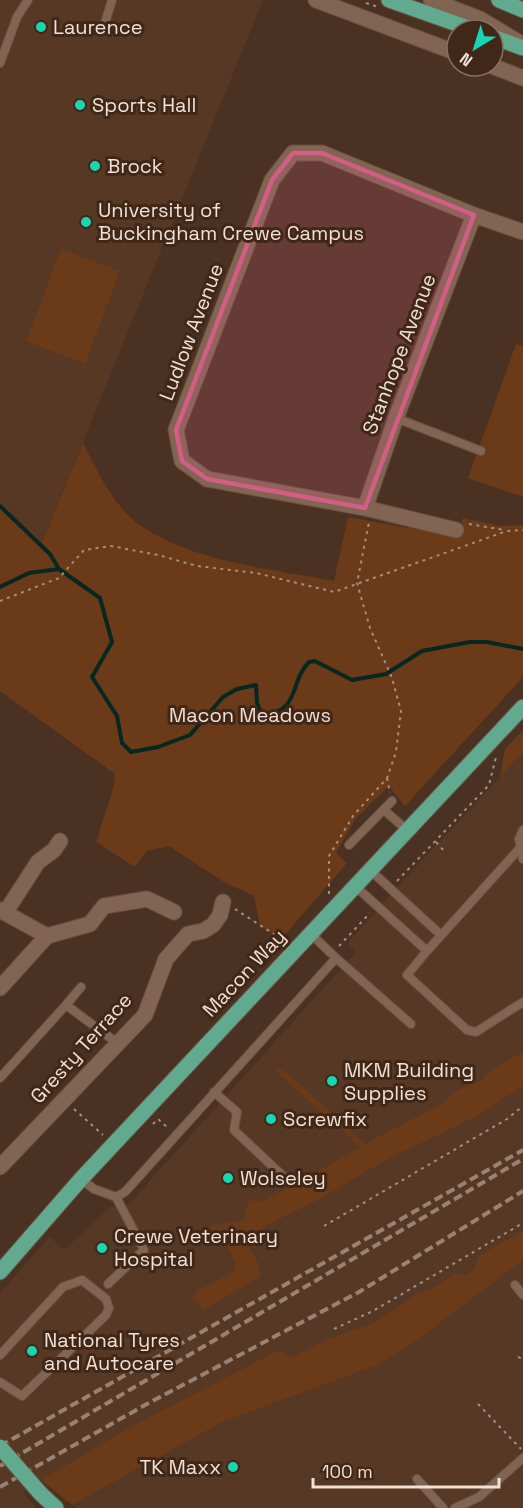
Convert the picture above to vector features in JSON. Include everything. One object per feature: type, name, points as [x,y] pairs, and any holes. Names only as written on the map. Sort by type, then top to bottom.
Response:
[{"type":"main road","points":[[388,0],[445,20]]},
{"type":"main road","points":[[499,0],[523,10]]},
{"type":"main road","points":[[505,41],[523,46]]},
{"type":"main road","name":"Macon Way","points":[[0,1272],[81,1179],[523,707]]},
{"type":"main road","points":[[0,1448],[56,1508]]},
{"type":"street","points":[[316,0],[445,48]]},
{"type":"street","points":[[431,0],[480,19],[523,46]]},
{"type":"street","points":[[505,71],[523,78]]},
{"type":"street","name":"Ludlow Avenue","points":[[456,530],[365,508],[207,480],[182,461],[176,430],[272,180],[293,153],[322,153],[474,215],[523,232]]},
{"type":"street","name":"Stanhope Avenue","points":[[365,508],[396,418],[474,215]]},
{"type":"street","points":[[47,936],[2,911],[38,862],[60,850]]},
{"type":"street","points":[[0,988],[47,936],[90,924],[104,906],[147,899],[174,912]]},
{"type":"street","name":"Gresty Terrace","points":[[0,1167],[144,1015],[152,1000],[158,976],[177,944],[188,934],[213,926],[220,915],[223,902]]},
{"type":"lane","points":[[0,63],[17,17],[28,0]]},
{"type":"lane","points":[[104,26],[112,0]]},
{"type":"lane","points":[[396,418],[481,451]]},
{"type":"lane","points":[[349,844],[392,801]]},
{"type":"lane","points":[[384,810],[407,830]]},
{"type":"lane","points":[[523,830],[520,849],[523,859]]},
{"type":"lane","points":[[520,849],[407,975],[466,1030],[476,1032],[523,1002]]},
{"type":"lane","points":[[369,869],[441,935]]},
{"type":"lane","points":[[354,885],[428,951]]},
{"type":"lane","points":[[310,933],[411,1024]]},
{"type":"lane","points":[[116,1197],[125,1192],[336,957]]},
{"type":"lane","points":[[0,1078],[81,987]]},
{"type":"lane","points":[[66,1005],[116,1042]]},
{"type":"lane","points":[[214,1092],[237,1112],[234,1130],[284,1177]]},
{"type":"lane","points":[[81,1179],[94,1189],[116,1197],[144,1250],[108,1284]]},
{"type":"lane","points":[[0,1355],[63,1287],[82,1280],[106,1299],[109,1308],[106,1315],[22,1396],[0,1382]]},
{"type":"lane","points":[[515,1285],[523,1296]]},
{"type":"lane","points":[[455,1508],[479,1497],[523,1458]]},
{"type":"lane","points":[[417,1479],[443,1508]]},
{"type":"path","points":[[329,894],[329,856],[353,816],[387,778],[396,752],[400,711],[393,678],[369,628],[357,583],[369,522],[365,508]]},
{"type":"path","points":[[456,530],[462,522],[507,531],[523,530]]},
{"type":"path","points":[[0,601],[60,578],[84,550],[111,546],[158,555],[197,566],[256,573],[334,592],[507,531]]},
{"type":"path","points":[[391,889],[489,785],[499,750]]},
{"type":"path","points":[[387,778],[392,801]]},
{"type":"path","points":[[435,841],[446,853]]},
{"type":"path","points":[[223,902],[286,942]]},
{"type":"path","points":[[336,957],[340,943],[377,905]]},
{"type":"path","points":[[63,1099],[107,1139]]},
{"type":"path","points":[[324,1227],[507,1119],[523,1106]]},
{"type":"path","points":[[153,1124],[158,1119],[176,1135]]},
{"type":"path","points":[[334,1329],[373,1311],[523,1224]]},
{"type":"path","points":[[518,1357],[523,1359]]},
{"type":"path","points":[[478,1404],[523,1451]]},
{"type":"highlighted area","points":[[293,153],[322,153],[474,215],[365,508],[207,479],[182,461],[176,430],[272,180]]},
{"type":"shaded area","name":"University of Buckingham Crewe Campus","points":[[0,0],[263,0],[41,545],[0,506]]},
{"type":"shaded area","points":[[523,753],[523,1508],[76,1508],[41,1480],[23,1493],[37,1508],[0,1508],[0,1293],[50,1237],[64,1250],[109,1208],[129,1204],[356,952],[348,943]]},
{"type":"green space","points":[[61,249],[120,271],[85,364],[26,341]]},
{"type":"green space","points":[[516,344],[523,346],[523,497],[468,478]]},
{"type":"green space","name":"Macon Meadows","points":[[83,443],[114,498],[140,525],[184,548],[260,568],[334,581],[348,517],[458,537],[463,518],[500,526],[523,525],[523,677],[405,806],[389,786],[355,819],[336,853],[347,863],[281,939],[260,926],[254,896],[224,882],[169,846],[147,851],[135,867],[96,842],[114,786],[115,774],[0,691],[0,506],[41,545]]},
{"type":"green space","points":[[523,730],[523,753],[500,777],[505,749]]},
{"type":"green space","points":[[523,1052],[523,1086],[477,1116],[388,1159],[318,1200],[269,1224],[245,1242],[259,1264],[260,1277],[204,1310],[192,1299],[196,1291],[233,1272],[235,1263],[221,1233],[210,1233],[207,1227],[244,1220],[249,1200],[262,1202],[361,1147],[275,1071],[277,1067],[290,1075],[365,1144],[441,1104],[458,1090],[482,1080],[489,1071]]},
{"type":"green space","points":[[523,1231],[523,1260],[409,1346],[374,1366],[222,1422],[72,1505],[41,1480],[127,1429],[275,1352],[283,1351],[290,1358],[328,1339],[374,1323],[417,1294],[437,1286],[456,1273],[464,1276],[472,1272],[480,1255]]},
{"type":"waterway","points":[[0,506],[50,554],[59,569],[100,598],[112,642],[92,677],[117,716],[122,743],[131,752],[158,747],[190,735],[223,697],[237,689],[256,685],[257,703],[262,715],[274,713],[289,702],[309,662],[315,661],[352,680],[386,674],[422,651],[470,642],[487,642],[523,649]]},
{"type":"waterway","points":[[0,587],[29,573],[59,569]]},
{"type":"railway","points":[[0,1446],[523,1150]]},
{"type":"railway","points":[[0,1466],[523,1159]]},
{"type":"railway","points":[[0,1487],[145,1405],[359,1292],[523,1191]]},
{"type":"place","name":"Laurence","points":[[41,27]]},
{"type":"place","name":"Sports Hall","points":[[80,105]]},
{"type":"place","name":"Brock","points":[[95,166]]},
{"type":"place","name":"University of Buckingham Crewe Campus","points":[[86,222]]},
{"type":"place","name":"MKM Building Supplies","points":[[332,1081]]},
{"type":"place","name":"Screwfix","points":[[271,1119]]},
{"type":"place","name":"Wolseley","points":[[228,1178]]},
{"type":"place","name":"Crewe Veterinary Hospital","points":[[102,1248]]},
{"type":"place","name":"National Tyres and Autocare","points":[[32,1351]]},
{"type":"place","name":"TK Maxx","points":[[233,1467]]}]
